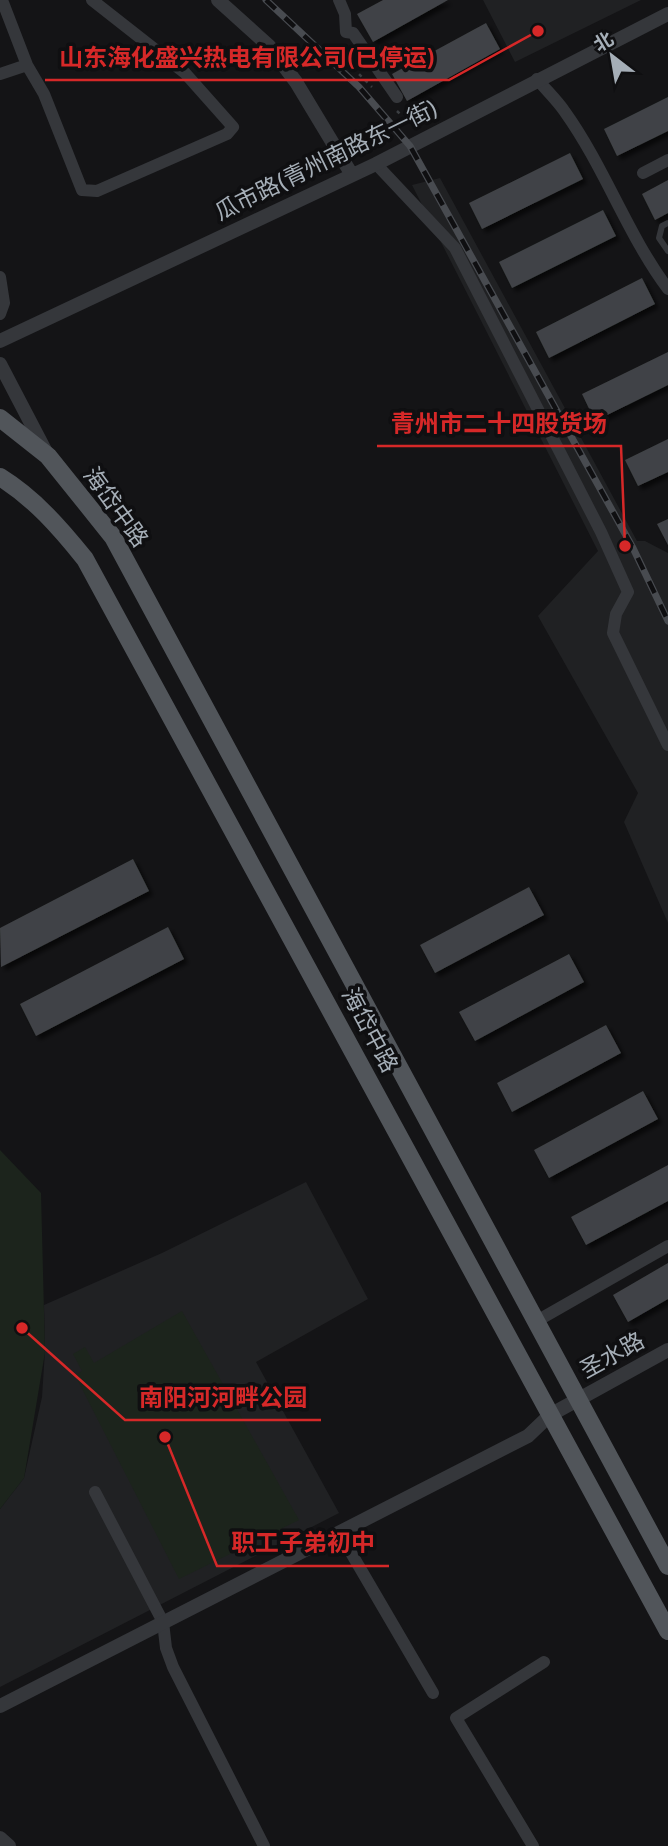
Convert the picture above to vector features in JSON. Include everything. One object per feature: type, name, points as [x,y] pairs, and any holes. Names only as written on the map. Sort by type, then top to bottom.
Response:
[{"type":"main road","name":"海岱中路","points":[[0,418],[48,456],[113,537],[668,1566]]},
{"type":"main road","name":"海岱中路","points":[[0,477],[34,502],[62,529],[85,559],[668,1630]]},
{"type":"street","points":[[2,0],[27,65],[44,94],[82,190],[97,191],[227,134],[233,127],[185,73],[92,0]]},
{"type":"street","points":[[218,0],[270,46],[308,101],[352,175]]},
{"type":"street","points":[[339,0],[345,14],[346,32],[353,33],[397,97]]},
{"type":"street","name":"瓜市路(青州南路东一街)","points":[[0,341],[376,164],[668,13]]},
{"type":"street","points":[[0,74],[27,65]]},
{"type":"street","points":[[537,79],[565,111],[604,176],[630,228],[668,289]]},
{"type":"street","points":[[643,173],[668,160]]},
{"type":"street","points":[[376,164],[455,248],[601,532],[628,592],[616,614],[613,632],[668,745]]},
{"type":"street","points":[[0,277],[4,303],[0,314]]},
{"type":"street","points":[[0,364],[48,456]]},
{"type":"street","points":[[535,1322],[668,1246]]},
{"type":"street","name":"圣水路","points":[[0,1706],[528,1436],[550,1415],[668,1350]]},
{"type":"street","points":[[95,1492],[163,1622],[166,1647],[173,1667],[264,1846]]},
{"type":"street","points":[[345,1529],[350,1551],[433,1693]]},
{"type":"street","points":[[533,1846],[456,1718],[544,1662]]},
{"type":"street","points":[[0,1838],[9,1846]]},
{"type":"lane","points":[[668,223],[663,226],[659,238],[668,251]]},
{"type":"shaded area","points":[[483,0],[641,0],[515,62]]},
{"type":"shaded area","points":[[440,178],[637,541],[645,541],[668,553],[668,923],[624,822],[638,793],[538,616],[598,551],[412,185]]},
{"type":"shaded area","points":[[0,1150],[41,1193],[45,1352],[24,1478],[0,1509]]},
{"type":"shaded area","points":[[306,1182],[368,1299],[256,1362],[339,1513],[0,1687],[0,1509],[24,1478],[42,1397],[44,1305],[162,1253]]},
{"type":"shaded area","points":[[182,1311],[299,1520],[179,1579],[75,1375],[82,1371],[73,1354],[85,1347],[94,1363]]},
{"type":"building","points":[[383,0],[448,0],[373,42],[357,14]]},
{"type":"building","points":[[486,23],[500,49],[407,101],[392,74]]},
{"type":"building","points":[[668,97],[668,131],[617,156],[604,129]]},
{"type":"building","points":[[570,153],[583,179],[482,229],[469,203]]},
{"type":"building","points":[[668,180],[668,213],[655,220],[642,194]]},
{"type":"building","points":[[603,210],[616,236],[512,288],[499,262]]},
{"type":"building","points":[[642,278],[655,304],[549,358],[536,332]]},
{"type":"building","points":[[668,352],[668,385],[595,421],[582,394]]},
{"type":"building","points":[[668,439],[668,472],[638,486],[625,460]]},
{"type":"building","points":[[668,519],[668,545],[657,524]]},
{"type":"building","points":[[133,859],[149,891],[1,967],[0,928]]},
{"type":"building","points":[[529,887],[544,915],[435,973],[420,945]]},
{"type":"building","points":[[168,927],[184,959],[36,1036],[20,1004]]},
{"type":"building","points":[[569,954],[584,982],[475,1041],[459,1012]]},
{"type":"building","points":[[606,1025],[621,1053],[512,1112],[497,1083]]},
{"type":"building","points":[[643,1091],[658,1119],[549,1178],[534,1150]]},
{"type":"building","points":[[668,1165],[668,1201],[586,1245],[571,1217]]},
{"type":"building","points":[[668,1263],[668,1299],[628,1322],[613,1295]]},
{"type":"railway","points":[[266,0],[359,87],[410,146],[633,548],[668,621]]},
{"type":"place","name":"山东海化盛兴热电有限公司(已停运)","points":[[538,31]]},
{"type":"place","name":"青州市二十四股货场","points":[[625,546]]},
{"type":"place","name":"南阳河河畔公园","points":[[22,1328]]},
{"type":"place","name":"职工子弟初中","points":[[165,1437]]}]
